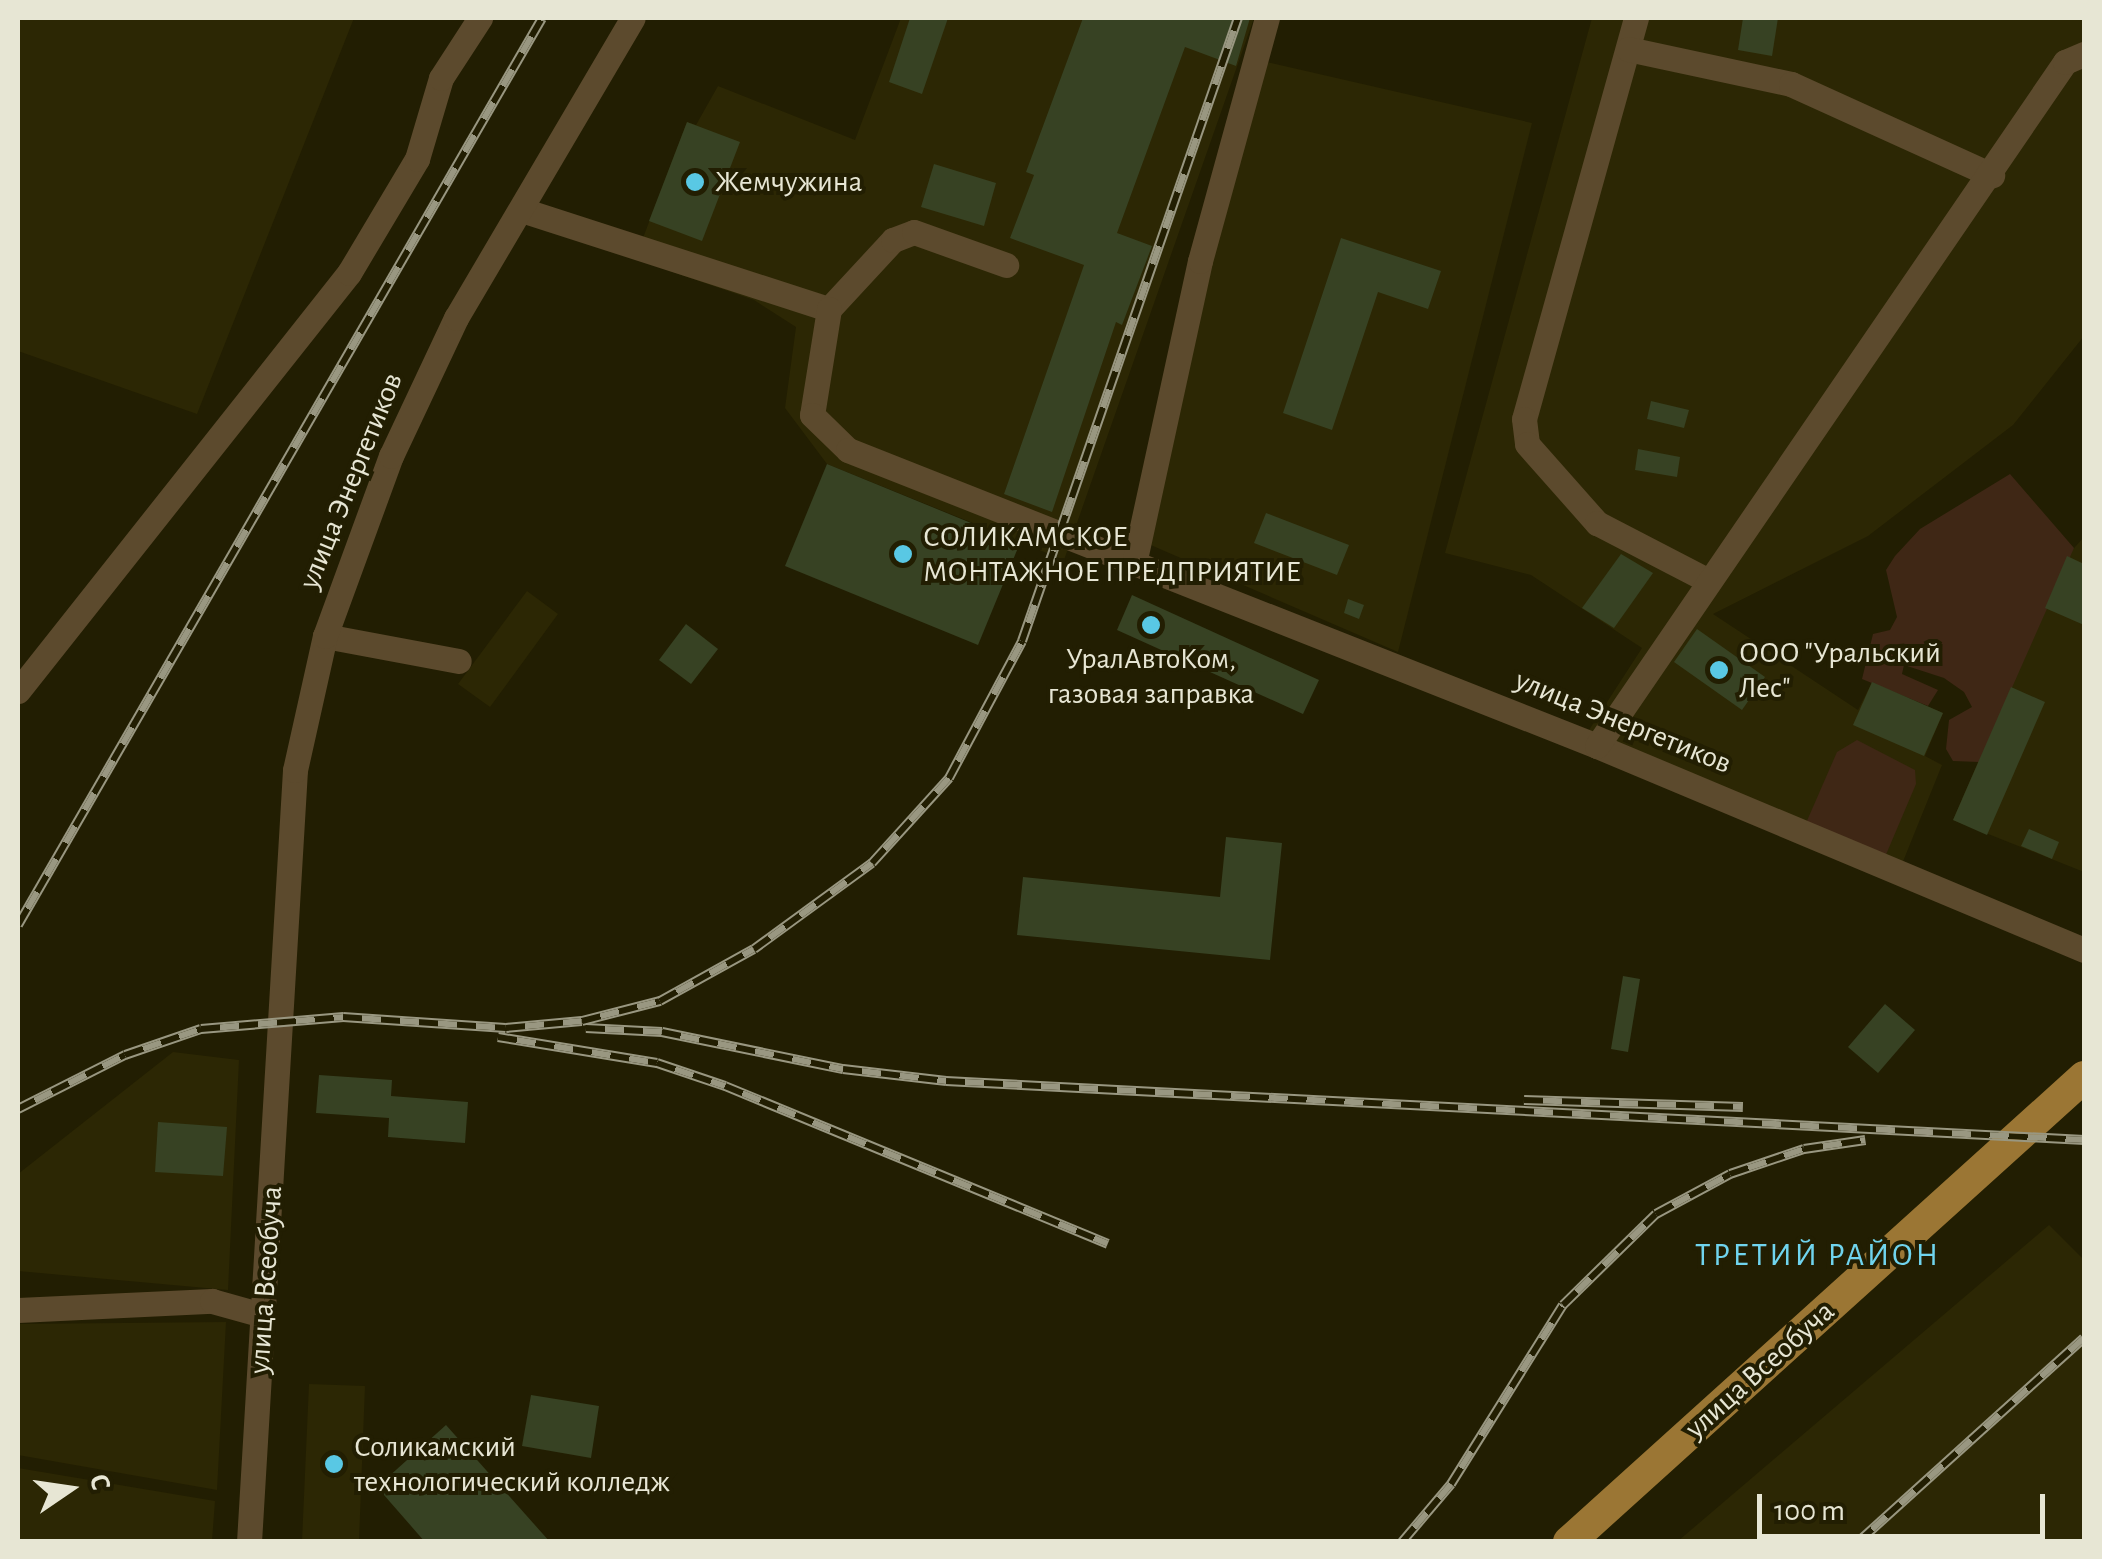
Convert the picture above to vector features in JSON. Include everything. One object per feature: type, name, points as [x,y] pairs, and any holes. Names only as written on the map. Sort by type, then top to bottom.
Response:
[{"type":"main road","name":"улица Всеобуча","points":[[1569,1542],[2084,1078]]},
{"type":"street","points":[[18,692],[349,272],[417,158],[442,78],[480,18]]},
{"type":"street","name":"улица Энергетиков","points":[[281,1018],[295,770],[325,636],[390,456],[456,318],[525,210],[633,18]]},
{"type":"street","points":[[1135,559],[1200,261],[1268,18]]},
{"type":"street","points":[[1636,18],[1524,419],[1527,444],[1597,523],[1709,582]]},
{"type":"street","points":[[1628,49],[1791,84],[1992,175]]},
{"type":"street","points":[[1598,746],[1992,175],[2065,62],[2084,54]]},
{"type":"street","points":[[525,210],[829,308],[893,240],[914,232],[1006,265]]},
{"type":"street","name":"улица Энергетиков","points":[[829,308],[812,415],[848,450],[1135,559],[1598,746],[2084,950]]},
{"type":"street","points":[[325,636],[459,661]]},
{"type":"street","name":"улица Всеобуча","points":[[249,1542],[281,1018]]},
{"type":"street","points":[[18,1310],[212,1301],[262,1315]]},
{"type":"shaded area","points":[[18,18],[354,18],[197,414],[18,351]]},
{"type":"shaded area","points":[[901,18],[1254,18],[1064,560],[827,464],[785,408],[796,327],[754,300],[635,259],[687,122],[696,125],[718,86],[855,140]]},
{"type":"shaded area","name":"ООО \"Уральский Лес\"","points":[[1592,18],[2084,18],[2084,336],[2013,425],[1868,536],[1713,614],[1858,710],[1872,682],[1943,713],[1925,756],[1942,765],[1902,864],[1589,730],[1642,648],[1531,575],[1445,553]]},
{"type":"shaded area","points":[[1254,59],[1532,123],[1398,652],[1146,543]]},
{"type":"shaded area","points":[[2010,474],[2074,548],[1979,762],[1953,761],[1946,749],[1949,720],[1972,707],[1964,692],[1944,678],[1904,665],[1902,674],[1938,690],[1928,706],[1862,679],[1873,634],[1890,630],[1897,617],[1886,570],[1895,556],[1920,529]]},
{"type":"shaded area","points":[[2084,537],[2084,872],[1953,820],[2067,556]]},
{"type":"shaded area","points":[[527,591],[558,614],[490,707],[458,684]]},
{"type":"shaded area","points":[[1857,740],[1915,770],[1916,784],[1885,857],[1806,823],[1837,752]]},
{"type":"shaded area","points":[[173,1052],[239,1060],[228,1290],[18,1271],[18,1174]]},
{"type":"shaded area","points":[[2049,1225],[2084,1260],[2084,1541],[1678,1541]]},
{"type":"shaded area","points":[[226,1322],[217,1490],[18,1455],[18,1324]]},
{"type":"shaded area","name":"Соликамский технологический колледж","points":[[309,1384],[365,1386],[359,1541],[302,1541]]},
{"type":"shaded area","points":[[18,1468],[215,1501],[212,1541],[18,1541]]},
{"type":"building","points":[[910,18],[948,18],[922,94],[889,82]]},
{"type":"building","points":[[1083,18],[1250,18],[1236,66],[1185,47],[1117,233],[1152,246],[1122,325],[1116,322],[1052,512],[1004,494],[1084,265],[1010,238],[1034,175],[1026,172]]},
{"type":"building","points":[[1743,18],[1778,18],[1772,56],[1738,50]]},
{"type":"building","name":"Жемчужина","points":[[687,122],[740,142],[702,241],[649,221]]},
{"type":"building","points":[[934,164],[996,183],[984,226],[921,207]]},
{"type":"building","points":[[1341,238],[1441,271],[1428,309],[1378,292],[1332,430],[1283,413]]},
{"type":"building","points":[[1651,401],[1689,410],[1684,428],[1647,419]]},
{"type":"building","points":[[1638,449],[1680,457],[1677,477],[1635,470]]},
{"type":"building","name":"СОЛИКАМСКОЕ МОНТАЖНОЕ ПРЕДПРИЯТИЕ","points":[[827,464],[1020,543],[978,645],[785,566]]},
{"type":"building","points":[[1266,513],[1349,545],[1337,575],[1254,543]]},
{"type":"building","points":[[1621,554],[1653,573],[1614,628],[1582,608]]},
{"type":"building","points":[[2067,556],[2084,564],[2084,625],[2045,608]]},
{"type":"building","points":[[1132,595],[1319,680],[1303,714],[1117,630]]},
{"type":"building","points":[[1348,599],[1364,605],[1359,619],[1344,613]]},
{"type":"building","points":[[686,624],[718,649],[691,684],[659,660]]},
{"type":"building","name":"ООО \"Уральский Лес\"","points":[[1697,629],[1765,677],[1742,710],[1674,662]]},
{"type":"building","points":[[1872,682],[1943,713],[1924,756],[1853,725]]},
{"type":"building","points":[[2011,687],[2045,702],[1987,835],[1953,820]]},
{"type":"building","points":[[2029,829],[2059,842],[2052,859],[2021,846]]},
{"type":"building","points":[[1226,837],[1282,843],[1270,960],[1017,935],[1023,877],[1220,897]]},
{"type":"building","points":[[1623,976],[1640,979],[1628,1052],[1611,1049]]},
{"type":"building","points":[[1885,1004],[1915,1030],[1878,1073],[1848,1047]]},
{"type":"building","points":[[319,1075],[392,1080],[391,1096],[468,1102],[465,1143],[388,1137],[389,1118],[316,1113]]},
{"type":"building","points":[[158,1122],[227,1127],[223,1176],[155,1172]]},
{"type":"building","points":[[531,1395],[599,1406],[591,1458],[522,1446]]},
{"type":"building","points":[[446,1425],[550,1542],[425,1542],[377,1487]]},
{"type":"railway","points":[[18,925],[542,18]]},
{"type":"railway","points":[[18,1109],[125,1055],[201,1029],[343,1017],[506,1028],[582,1021],[660,1001],[754,949],[872,863],[949,778],[1022,641],[1238,18]]},
{"type":"railway","points":[[586,1028],[662,1032],[843,1069],[946,1081],[2084,1140]]},
{"type":"railway","points":[[498,1037],[657,1063],[725,1086],[1108,1244]]},
{"type":"railway","points":[[1524,1100],[1743,1107]]},
{"type":"railway","points":[[1402,1542],[1451,1484],[1563,1305],[1656,1214],[1730,1174],[1804,1149],[1865,1140]]},
{"type":"railway","points":[[1858,1542],[2084,1338]]},
{"type":"place","name":"Жемчужина","points":[[695,182]]},
{"type":"place","name":"СОЛИКАМСКОЕ МОНТАЖНОЕ ПРЕДПРИЯТИЕ","points":[[903,554]]},
{"type":"place","name":"УралАвтоКом, газовая заправка","points":[[1151,625]]},
{"type":"place","name":"ООО \"Уральский Лес\"","points":[[1719,670]]},
{"type":"place","name":"Соликамский технологический колледж","points":[[334,1464]]},
{"type":"district","name":"ТРЕТИЙ РАЙОН","points":[[1818,1255]]}]
